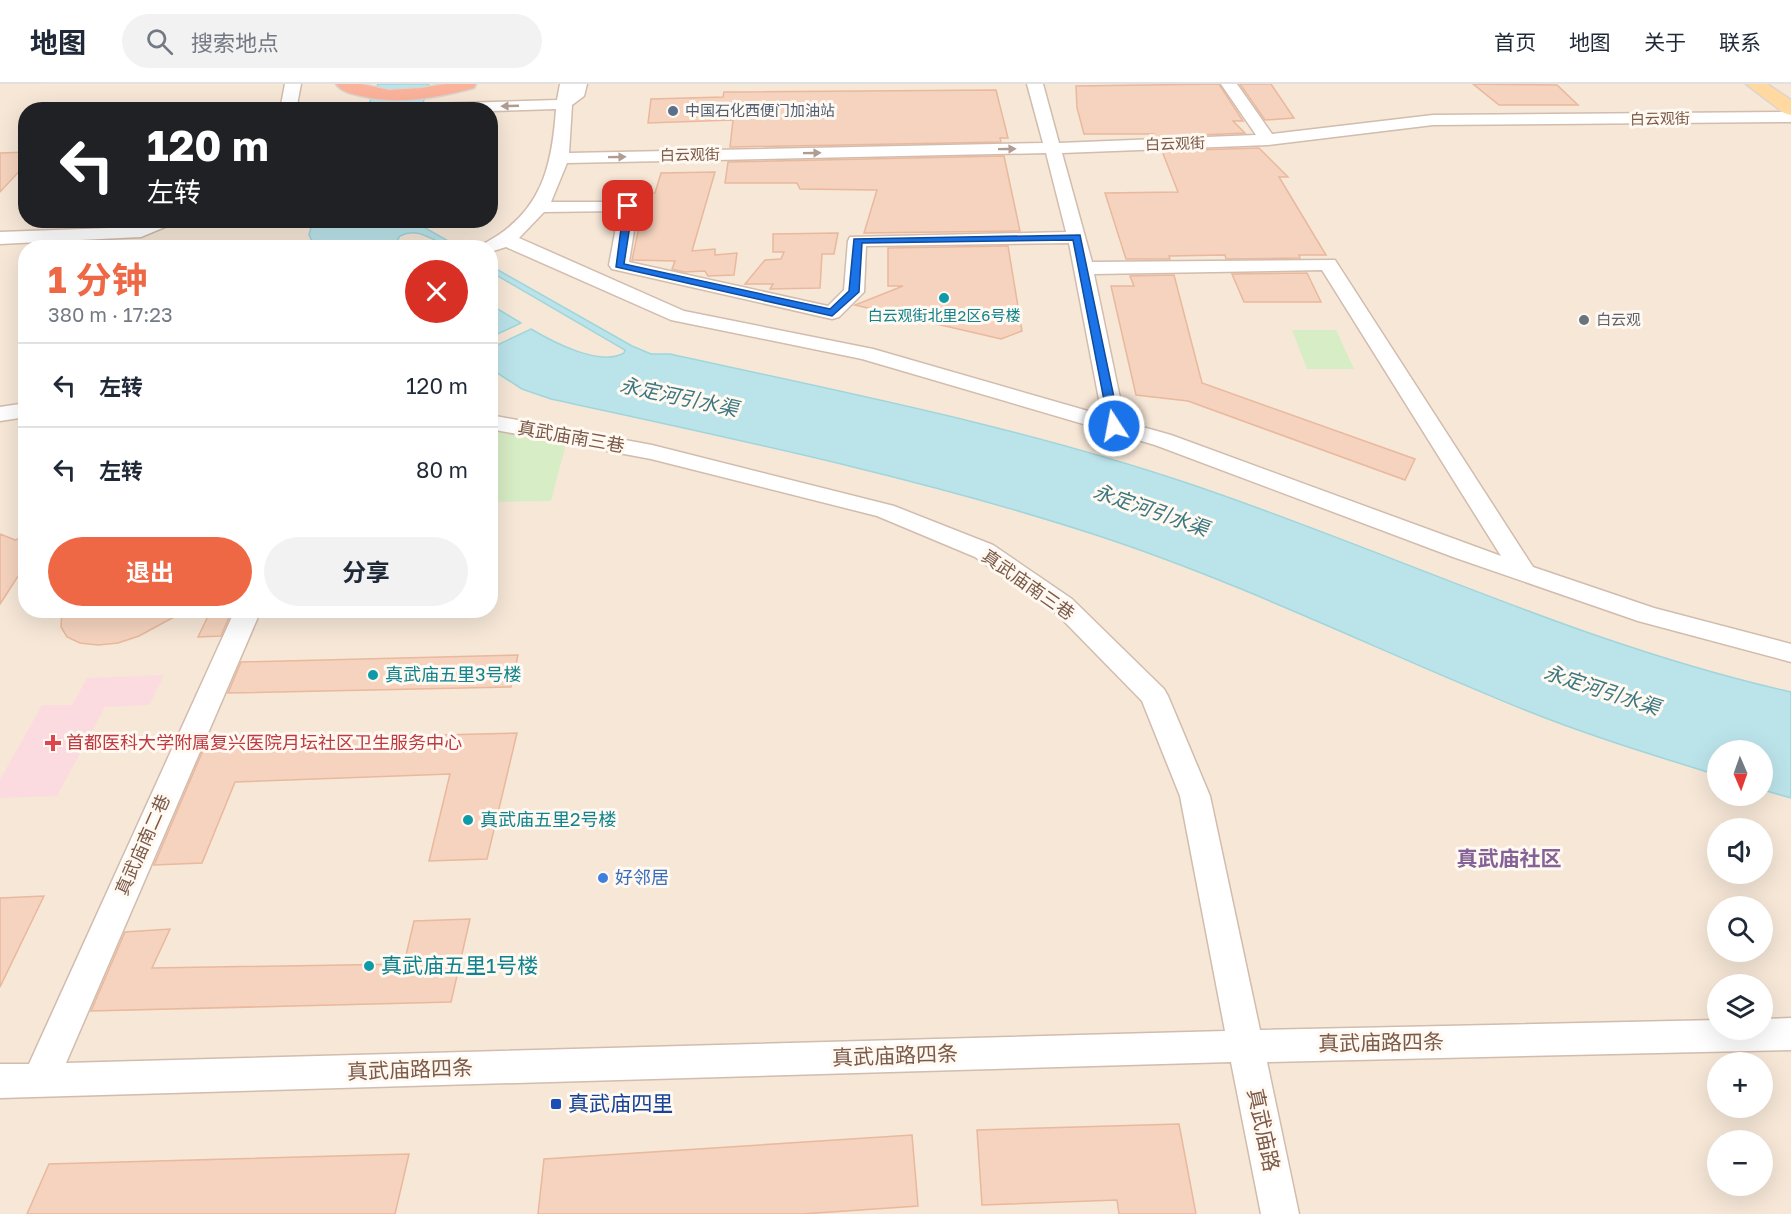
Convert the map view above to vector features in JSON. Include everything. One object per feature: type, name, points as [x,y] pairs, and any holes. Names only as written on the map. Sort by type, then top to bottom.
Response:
[{"type":"highway","points":[[345,84],[364,92],[391,94],[431,92],[462,86]]},
{"type":"main road","points":[[1755,84],[1791,109]]},
{"type":"main road","points":[[1774,84],[1791,96]]},
{"type":"street","points":[[290,102],[293,84]]},
{"type":"street","points":[[499,244],[526,224],[540,207],[559,158],[567,84]]},
{"type":"street","points":[[498,106],[564,104],[576,96],[579,84]]},
{"type":"street","points":[[1035,84],[1077,237],[1114,426]]},
{"type":"street","points":[[1229,84],[1268,140]]},
{"type":"street","name":"白云观街","points":[[559,158],[1053,148],[1268,140],[1433,120],[1791,117]]},
{"type":"street","points":[[540,207],[628,206],[619,265],[832,313],[854,292],[857,241],[1077,237]]},
{"type":"street","points":[[0,238],[145,240],[158,228]]},
{"type":"street","points":[[499,244],[678,316],[866,353],[1163,440],[1647,615],[1791,653]]},
{"type":"street","points":[[1083,268],[1328,264],[1524,572]]},
{"type":"street","points":[[0,414],[18,411]]},
{"type":"street","name":"真武庙南三巷","points":[[498,423],[652,452],[885,511],[984,552],[1063,605],[1154,696],[1195,796],[1245,1046]]},
{"type":"street","name":"真武庙南二巷","points":[[40,1080],[244,618]]},
{"type":"street","name":"真武庙路四条","points":[[0,1081],[1245,1046],[1791,1034]]},
{"type":"street","name":"真武庙路","points":[[1245,1046],[1280,1214]]},
{"type":"shaded area","points":[[0,84],[1791,84],[1791,1214],[0,1214]]},
{"type":"shaded area","name":"首都医科大学附属复兴医院月坛社区卫生服务中心","points":[[164,675],[149,705],[105,707],[57,796],[0,798],[0,780],[42,705],[72,705],[87,678]]},
{"type":"green space","points":[[1292,330],[1336,330],[1354,369],[1307,369]]},
{"type":"green space","points":[[498,423],[568,436],[551,501],[498,502]]},
{"type":"water","points":[[378,84],[429,84],[423,102],[370,102]]},
{"type":"water","points":[[311,228],[425,228],[447,240],[436,240],[415,233],[400,236],[397,240],[312,240],[309,235]]},
{"type":"water","name":"永定河引水渠","points":[[498,270],[632,346],[651,354],[670,354],[864,396],[993,427],[1121,462],[1260,509],[1560,623],[1713,672],[1791,692],[1791,798],[1773,793],[1773,740],[1707,740],[1707,772],[1572,728],[1525,710],[1205,574],[1096,535],[894,477],[551,399],[522,389],[498,374],[498,345],[531,329],[564,346],[590,355],[614,357],[624,353],[625,350],[498,276]]},
{"type":"water","points":[[498,309],[521,323],[498,334]]},
{"type":"building","points":[[1219,84],[1243,121],[1233,121],[1245,133],[1156,137],[1154,134],[1084,134],[1077,108],[1076,86]]},
{"type":"building","points":[[1240,84],[1271,84],[1294,118],[1265,120]]},
{"type":"building","points":[[1473,84],[1557,85],[1578,105],[1499,105]]},
{"type":"building","points":[[996,90],[1008,138],[1000,138],[1001,142],[730,147],[733,120],[648,123],[651,99],[723,97],[724,92]]},
{"type":"building","points":[[1259,148],[1288,177],[1279,177],[1326,255],[1299,255],[1300,258],[1226,259],[1225,255],[1126,259],[1105,193],[1178,192],[1162,151]]},
{"type":"building","points":[[18,152],[18,173],[0,192],[0,153]]},
{"type":"building","points":[[1004,156],[1020,231],[864,233],[877,190],[800,189],[797,183],[725,183],[728,162]]},
{"type":"building","points":[[715,172],[692,251],[715,249],[715,255],[737,253],[734,275],[708,276],[705,271],[684,272],[672,269],[675,261],[632,260],[646,194],[655,193],[661,173]]},
{"type":"building","points":[[838,233],[834,254],[822,254],[820,288],[770,289],[773,284],[745,284],[765,260],[781,259],[784,252],[773,252],[773,234]]},
{"type":"building","name":"白云观街北里2区6号楼","points":[[1008,246],[1022,331],[1001,339],[855,305],[903,286],[888,286],[888,248]]},
{"type":"building","points":[[1307,273],[1321,302],[1244,302],[1232,274]]},
{"type":"building","points":[[1174,275],[1202,383],[1415,459],[1405,480],[1188,401],[1136,395],[1111,286],[1134,286],[1130,276]]},
{"type":"building","points":[[0,534],[15,540],[18,539],[18,576],[0,604]]},
{"type":"building","points":[[62,618],[172,618],[139,636],[118,643],[98,645],[80,643],[67,637],[61,627]]},
{"type":"building","points":[[207,618],[229,618],[221,636],[198,637]]},
{"type":"building","name":"真武庙五里3号楼","points":[[518,655],[511,687],[228,693],[241,662]]},
{"type":"building","name":"真武庙五里2号楼","points":[[517,733],[487,859],[429,861],[450,774],[235,782],[202,863],[154,865],[207,741]]},
{"type":"building","points":[[44,896],[0,987],[0,898]]},
{"type":"building","name":"真武庙五里1号楼","points":[[470,919],[451,1002],[91,1011],[125,932],[170,929],[152,968],[404,964],[414,921]]},
{"type":"building","points":[[1179,1124],[1196,1214],[1119,1214],[1117,1200],[982,1205],[977,1130]]},
{"type":"building","points":[[912,1135],[918,1206],[802,1214],[538,1214],[544,1159]]},
{"type":"building","points":[[409,1154],[395,1214],[27,1214],[49,1164]]},
{"type":"place","name":"中国石化西便门加油站","points":[[673,111]]},
{"type":"place","name":"白云观街北里2区6号楼","points":[[944,298]]},
{"type":"place","name":"白云观","points":[[1584,320]]},
{"type":"place","name":"真武庙五里3号楼","points":[[373,675]]},
{"type":"place","name":"首都医科大学附属复兴医院月坛社区卫生服务中心","points":[[53,743]]},
{"type":"place","name":"真武庙五里2号楼","points":[[468,820]]},
{"type":"place","name":"好邻居","points":[[603,878]]},
{"type":"place","name":"真武庙五里1号楼","points":[[369,966]]},
{"type":"place","name":"真武庙四里","points":[[556,1104]]},
{"type":"district","name":"真武庙社区","points":[[1509,859]]},
{"type":"route","points":[[628,206],[619,265],[832,313],[854,292],[857,241],[1077,237],[1114,426]]}]
